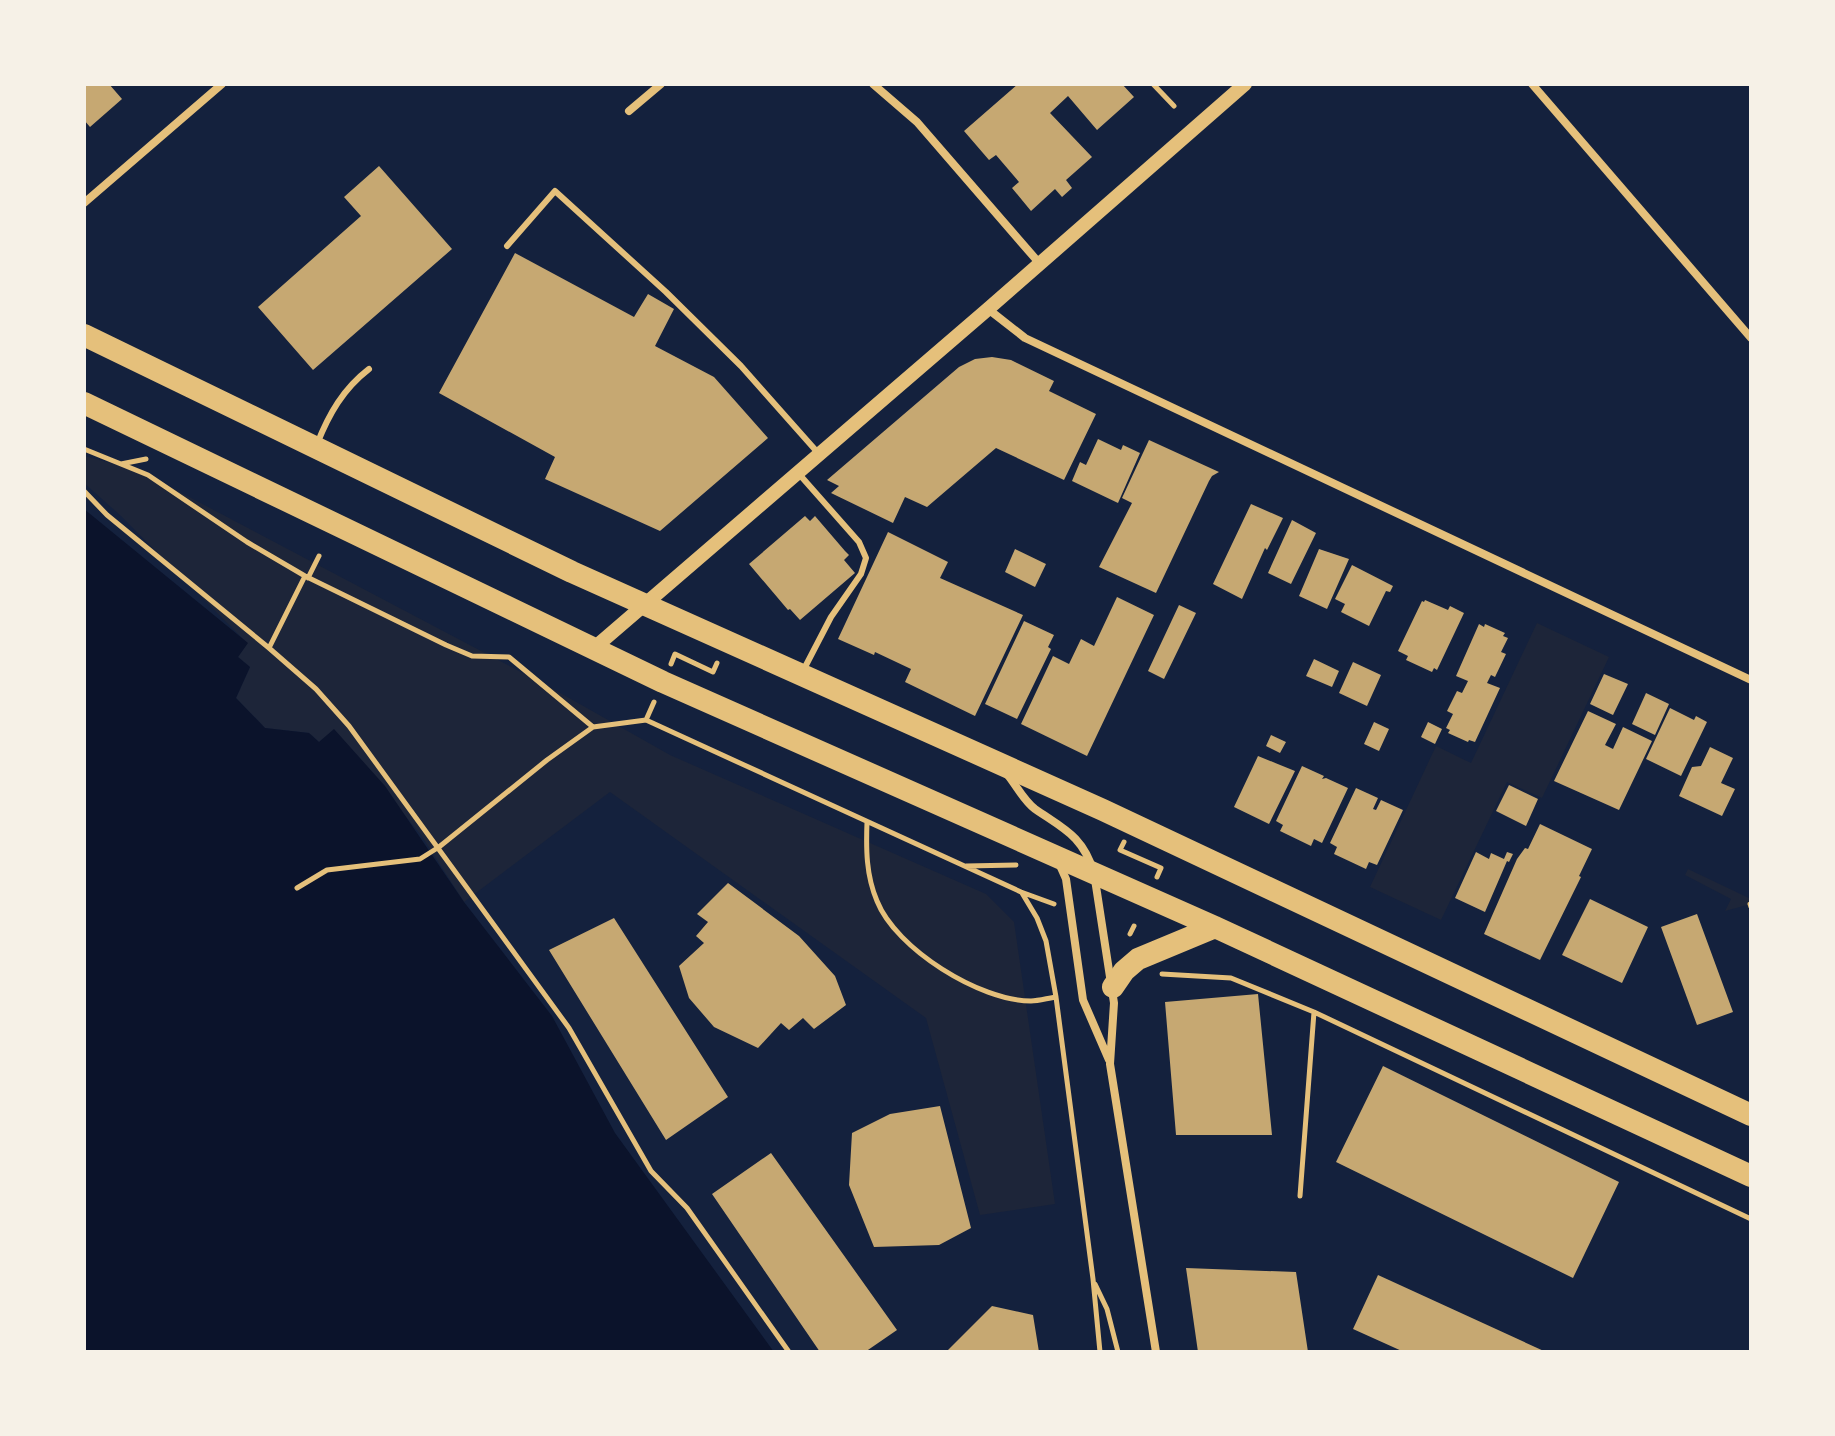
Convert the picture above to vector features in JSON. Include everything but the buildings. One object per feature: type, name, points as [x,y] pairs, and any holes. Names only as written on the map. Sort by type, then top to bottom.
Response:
[{"type":"highway","points":[[84,335],[643,605],[1103,810],[1751,1115]]},
{"type":"highway","points":[[84,403],[593,649],[819,753],[1215,927],[1751,1176]]},
{"type":"highway","points":[[1113,987],[1124,971],[1138,959],[1215,927]]},
{"type":"street","points":[[84,203],[222,84]]},
{"type":"street","points":[[629,111],[661,84]]},
{"type":"street","points":[[873,84],[917,122],[1040,264]]},
{"type":"street","points":[[593,649],[1245,84]]},
{"type":"street","points":[[1532,84],[1751,338]]},
{"type":"street","points":[[988,309],[1025,338],[1751,680]]},
{"type":"street","points":[[999,763],[1034,808],[1058,822],[1076,839],[1088,856],[1094,873],[1113,987],[1110,1064],[1156,1352]]},
{"type":"street","points":[[1048,853],[1066,879],[1083,1000],[1110,1064]]},
{"type":"lane","points":[[507,246],[555,191],[666,292],[741,366],[819,454]]},
{"type":"lane","points":[[316,448],[336,403],[354,381],[369,369]]},
{"type":"lane","points":[[797,472],[856,538],[866,558],[861,574],[831,617],[801,676]]},
{"type":"path","points":[[1153,84],[1174,106]]},
{"type":"path","points":[[84,449],[148,475],[247,542],[306,577],[472,656],[509,657],[593,727]]},
{"type":"path","points":[[84,491],[107,515],[316,689],[349,726],[569,1028],[651,1171],[687,1208],[789,1352]]},
{"type":"path","points":[[269,648],[319,556]]},
{"type":"path","points":[[672,661],[675,654],[713,672],[717,663]]},
{"type":"path","points":[[646,720],[653,705]]},
{"type":"path","points":[[297,888],[327,870],[420,859],[593,727],[646,720],[1021,892],[1056,905]]},
{"type":"path","points":[[867,822],[866,863],[877,901],[892,928],[926,958],[955,977],[995,993],[1030,1001],[1056,997]]},
{"type":"path","points":[[1124,842],[1120,850],[1161,868],[1156,878]]},
{"type":"path","points":[[965,866],[1018,865],[1048,853]]},
{"type":"path","points":[[1021,892],[1037,918],[1046,941],[1056,997],[1100,1352]]},
{"type":"path","points":[[1130,934],[1134,926]]},
{"type":"path","points":[[1159,969],[1164,976],[1231,978],[1314,1012],[1751,1219]]},
{"type":"path","points":[[1300,1196],[1314,1012]]},
{"type":"path","points":[[1093,1279],[1107,1309],[1118,1352]]},
{"type":"shaded area","points":[[84,456],[138,470],[555,690],[670,755],[986,894],[1014,922],[1055,1204],[980,1215],[926,1018],[610,792],[464,902],[421,835],[334,730],[319,742],[309,733],[265,728],[236,698],[250,667],[238,657],[247,643],[84,483]]},
{"type":"shaded area","points":[[84,509],[248,643],[238,657],[250,667],[236,698],[265,728],[309,733],[319,742],[334,729],[385,786],[464,902],[552,1016],[615,1133],[774,1352],[84,1352]]},
{"type":"shaded area","points":[[1537,623],[1609,657],[1542,798],[1507,782],[1441,920],[1370,887],[1436,746],[1471,763]]},
{"type":"shaded area","points":[[1688,869],[1751,899],[1751,904],[1725,911],[1731,899],[1685,875]]}]
